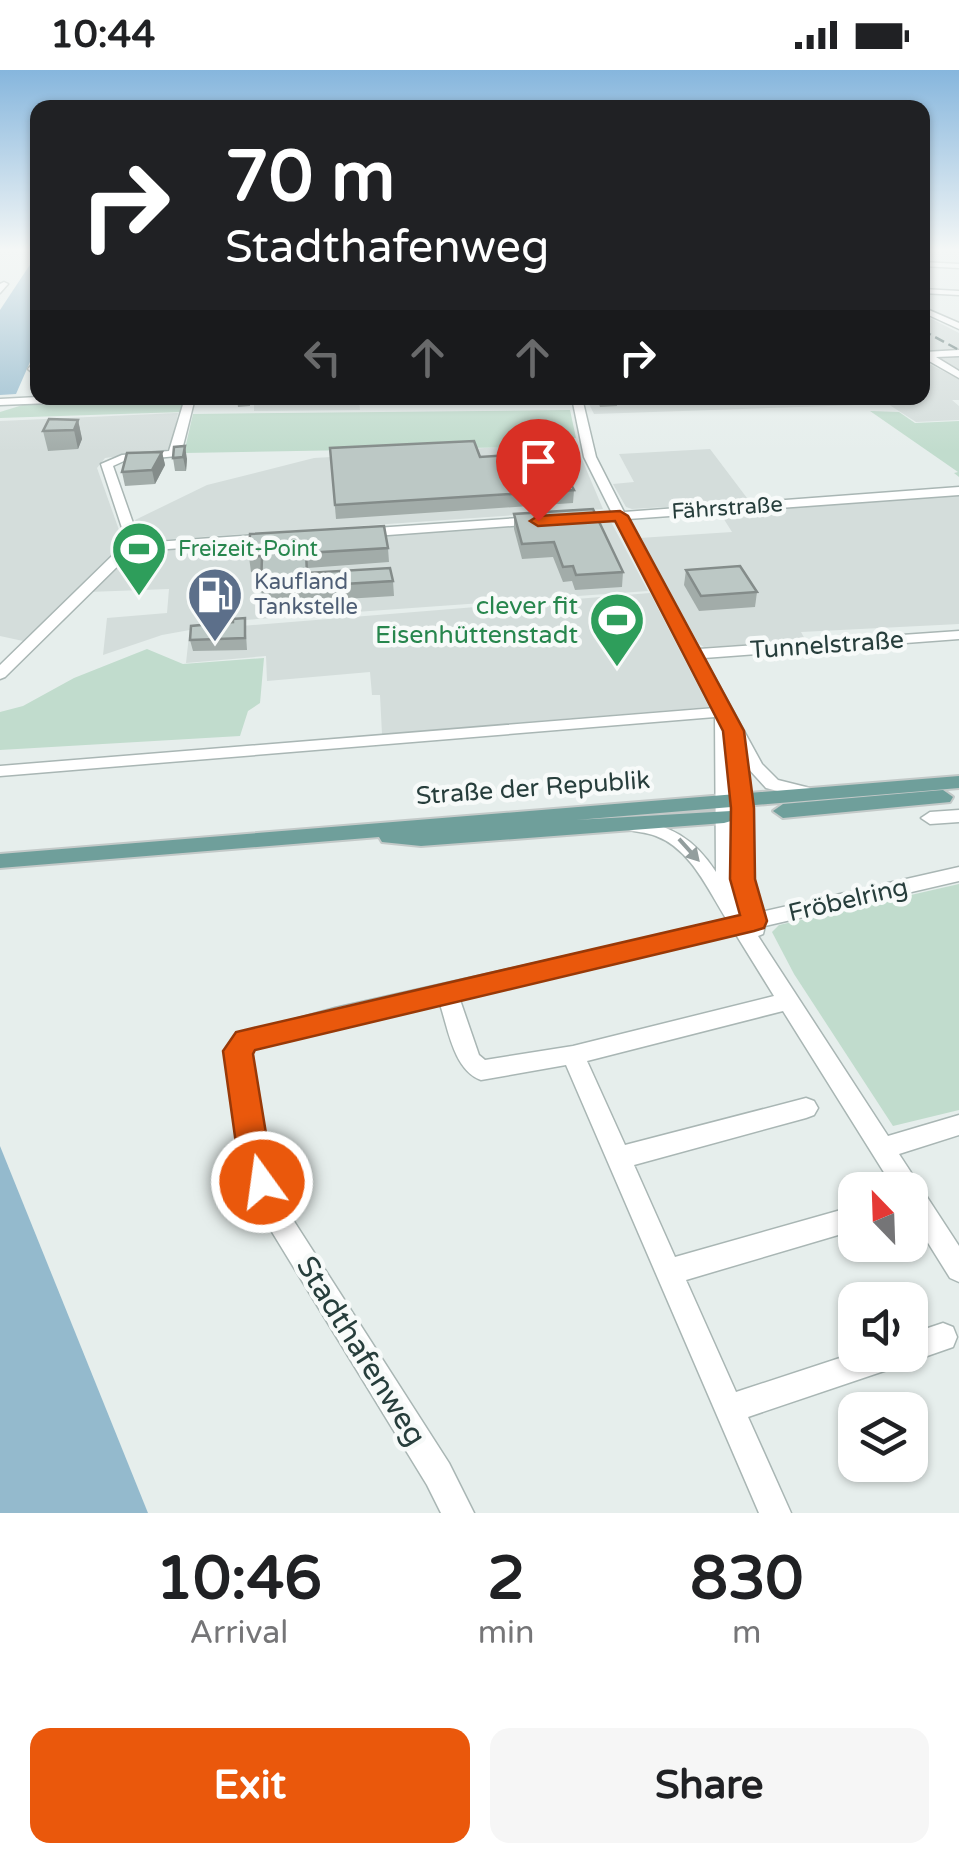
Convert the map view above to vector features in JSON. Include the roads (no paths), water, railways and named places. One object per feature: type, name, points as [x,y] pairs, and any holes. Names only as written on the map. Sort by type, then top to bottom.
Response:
[{"type":"main road","name":"Straße der Republik","points":[[347,835],[421,839],[626,824],[812,794],[959,782]]},
{"type":"main road","name":"Straße der Republik","points":[[0,861],[347,835],[404,826],[959,795]]},
{"type":"street","points":[[930,355],[959,354]]},
{"type":"street","points":[[930,358],[959,375]]},
{"type":"street","points":[[4,402],[30,401]]},
{"type":"street","points":[[135,547],[108,464],[122,458],[173,454],[188,405]]},
{"type":"street","points":[[579,405],[590,457],[722,712],[763,777],[786,789],[812,794]]},
{"type":"street","name":"Fährstraße","points":[[354,534],[959,492]]},
{"type":"street","points":[[0,674],[122,554],[135,547],[279,538]]},
{"type":"street","name":"Tunnelstraße","points":[[694,654],[959,636]]},
{"type":"street","points":[[0,656],[21,653]]},
{"type":"street","points":[[0,770],[722,712]]},
{"type":"street","points":[[722,712],[742,879],[740,918]]},
{"type":"street","points":[[734,731],[733,808],[723,882],[760,954],[898,1172]]},
{"type":"street","points":[[930,818],[959,816]]},
{"type":"street","points":[[626,824],[669,832],[684,841],[740,918]]},
{"type":"street","name":"Fröbelring","points":[[740,918],[959,874]]},
{"type":"street","name":"Stadthafenweg","points":[[458,1513],[438,1474],[270,1206],[254,1158],[238,1051],[246,1041],[740,918]]},
{"type":"street","points":[[447,992],[470,1060],[481,1070],[574,1055],[789,1001]]},
{"type":"street","points":[[574,1055],[776,1513]]},
{"type":"street","points":[[619,1158],[806,1108]]},
{"type":"street","points":[[882,1148],[959,1125]]},
{"type":"street","points":[[928,1220],[959,1269]]},
{"type":"street","points":[[669,1272],[838,1223]]},
{"type":"street","points":[[928,1342],[943,1337]]},
{"type":"street","points":[[729,1409],[839,1372]]},
{"type":"water","points":[[0,317],[30,317],[30,362],[16,394],[0,395]]},
{"type":"water","points":[[0,1146],[148,1513],[0,1513]]},
{"type":"railway","points":[[930,334],[959,350]]},
{"type":"place","name":"Freizeit-Point","points":[[139,598]]},
{"type":"place","name":"Kaufland Tankstelle","points":[[215,644]]},
{"type":"place","name":"clever fit Eisenhüttenstadt","points":[[617,669]]}]
